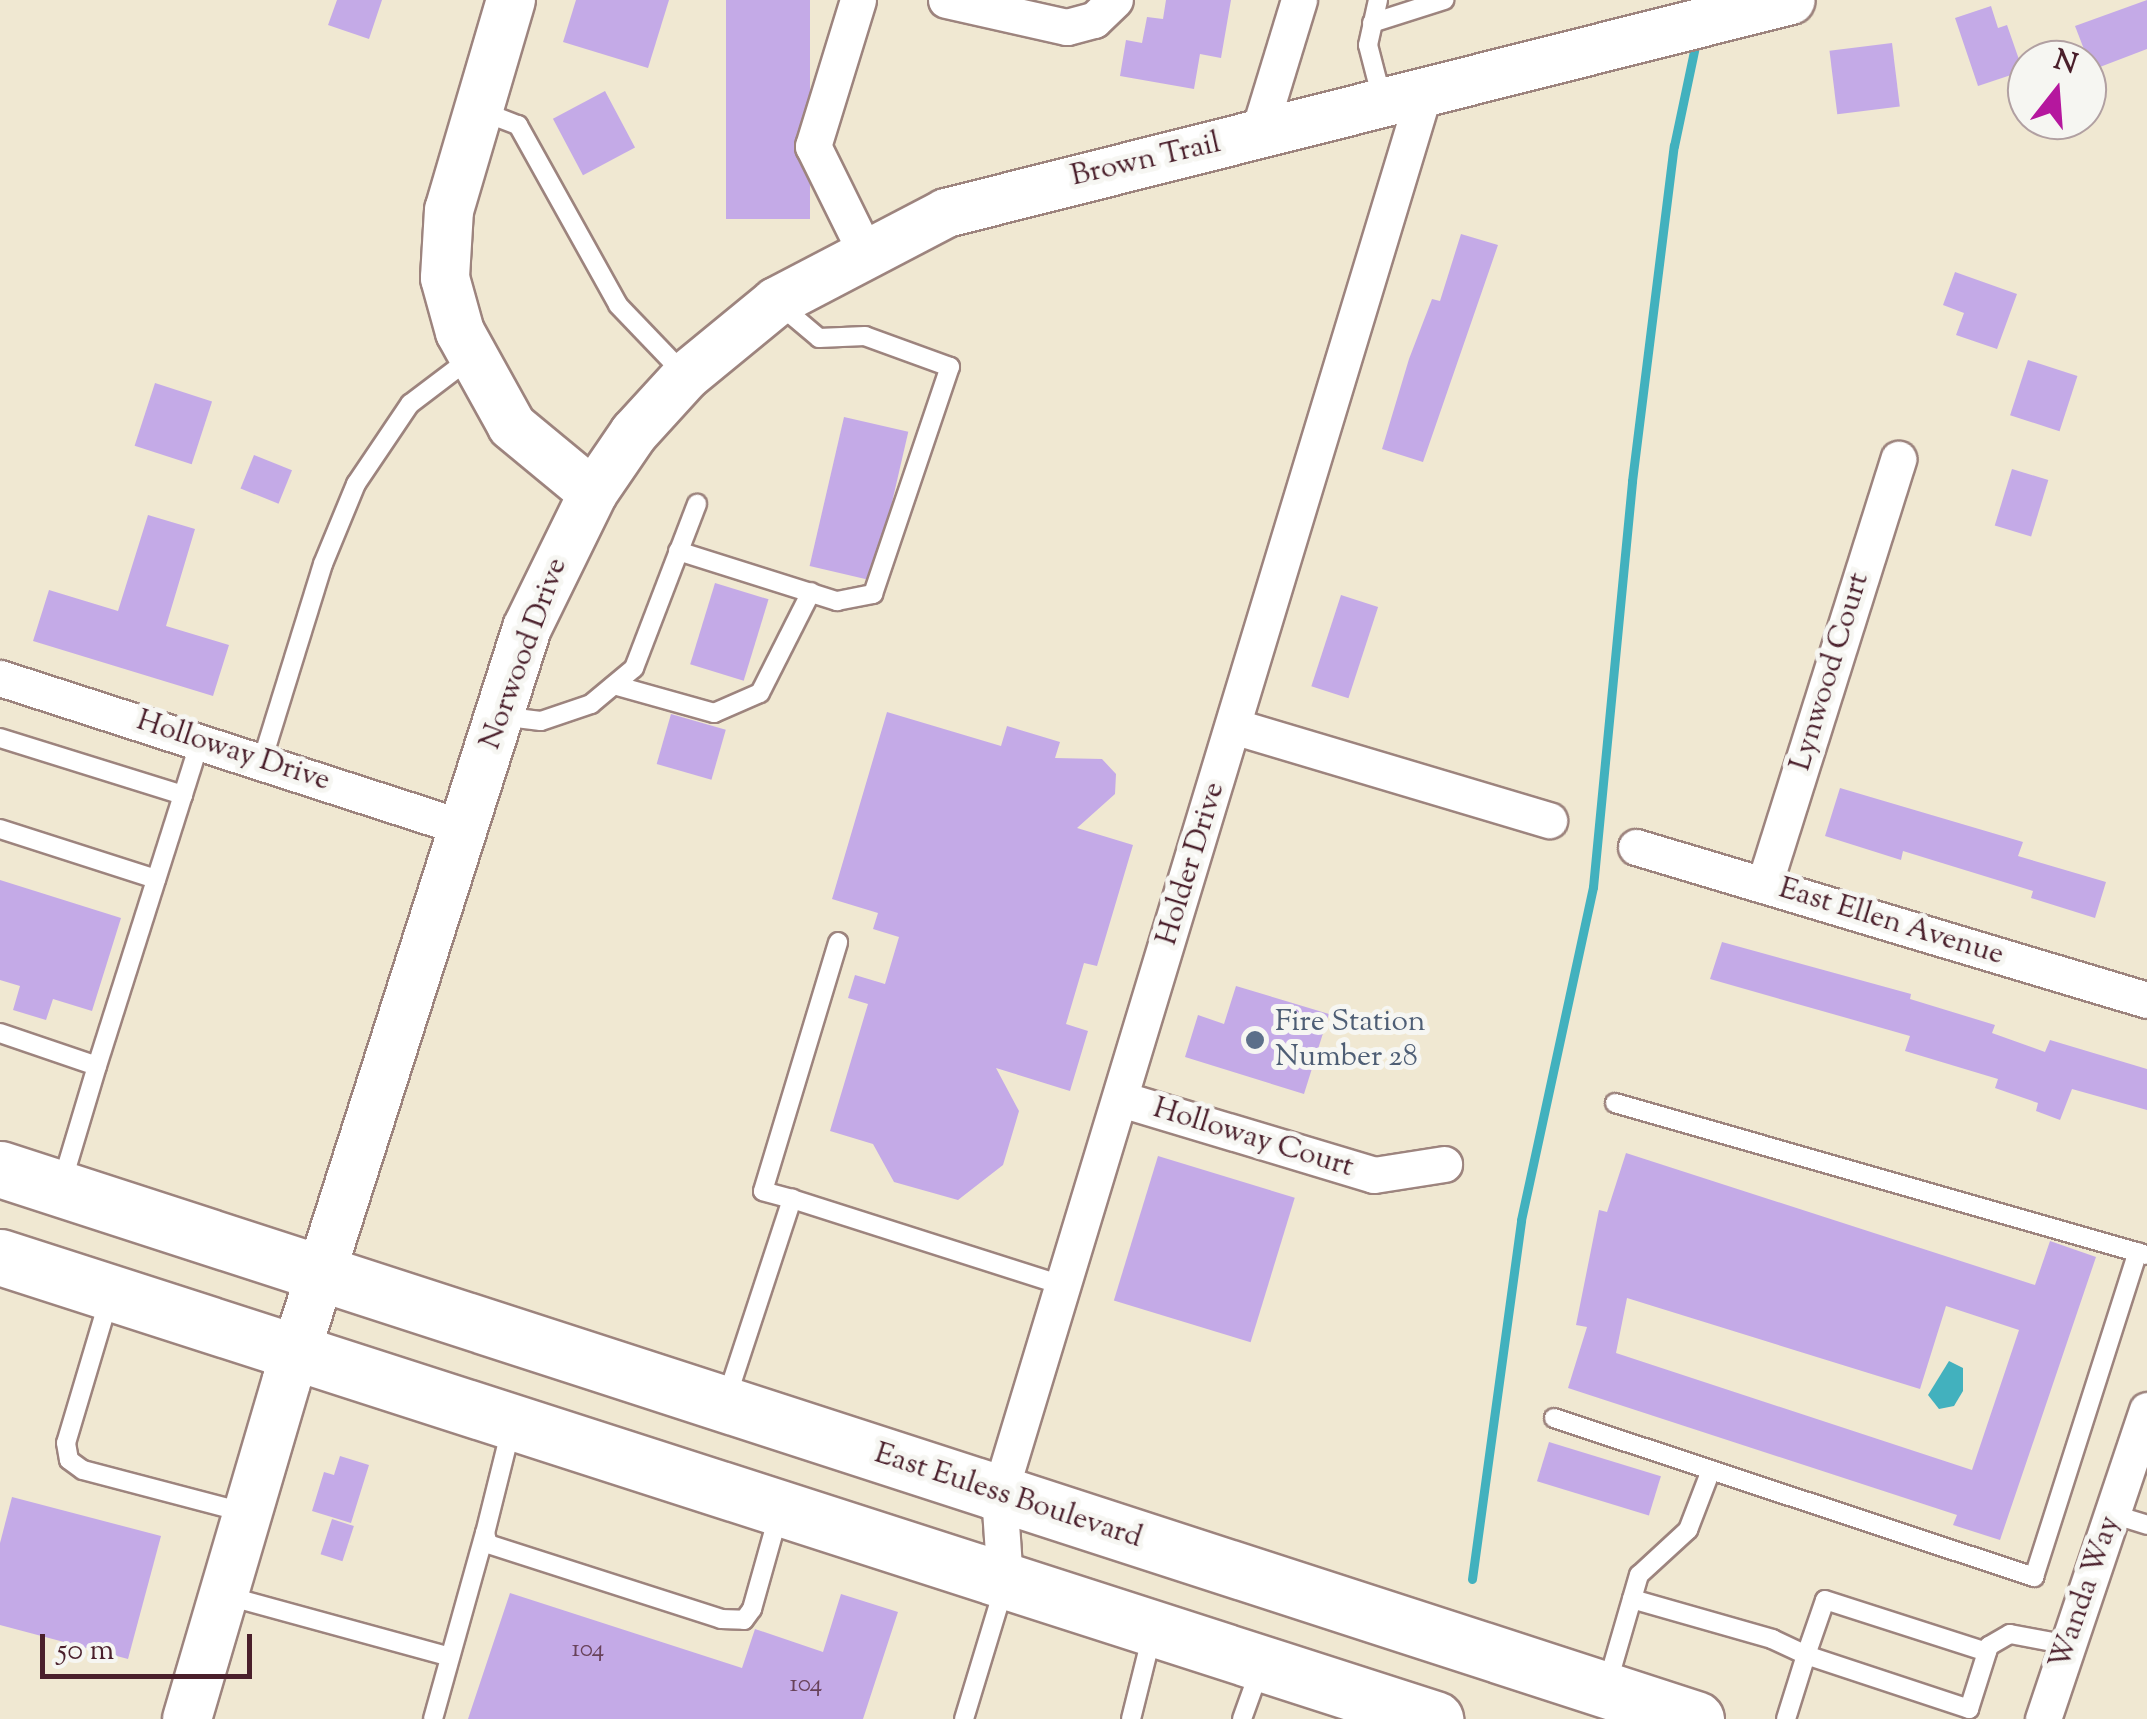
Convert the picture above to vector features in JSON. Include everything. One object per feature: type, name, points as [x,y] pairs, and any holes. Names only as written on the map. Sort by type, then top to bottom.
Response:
[{"type":"main road","points":[[511,0],[449,210],[446,278],[472,357],[512,426],[593,493]]},
{"type":"main road","name":"Brown Trail","points":[[593,493],[634,433],[686,376],[776,302],[865,251],[946,214],[1012,193],[1791,0]]},
{"type":"main road","name":"Norwood Drive","points":[[187,1719],[297,1348],[527,628],[593,493]]},
{"type":"main road","name":"East Euless Boulevard","points":[[0,1169],[1696,1719]]},
{"type":"main road","points":[[0,1256],[297,1348],[1434,1719]]},
{"type":"street","points":[[858,0],[814,146],[865,251]]},
{"type":"street","points":[[946,0],[1067,27],[1094,20],[1115,0]]},
{"type":"street","points":[[1258,134],[1299,0]]},
{"type":"street","name":"Holder Drive","points":[[1005,1582],[999,1495],[1407,150],[1404,98]]},
{"type":"street","name":"Lynwood Court","points":[[1764,885],[1898,459]]},
{"type":"street","name":"Holloway Drive","points":[[0,678],[464,828]]},
{"type":"street","points":[[1233,726],[1549,820]]},
{"type":"street","name":"East Ellen Avenue","points":[[1636,847],[2147,1000]]},
{"type":"street","name":"Holloway Court","points":[[1121,1099],[1374,1175],[1444,1164]]},
{"type":"street","name":"Wanda Way","points":[[2043,1719],[2144,1428]]},
{"type":"lane","points":[[1378,0],[1368,45],[1404,98]]},
{"type":"lane","points":[[1372,23],[1444,0]]},
{"type":"lane","points":[[478,110],[518,125],[618,305],[686,376]]},
{"type":"lane","points":[[678,551],[837,600],[873,594],[950,367],[865,336],[820,338],[776,302]]},
{"type":"lane","points":[[262,761],[323,564],[356,484],[410,404],[472,357]]},
{"type":"lane","points":[[500,716],[542,721],[591,704],[634,668],[697,504]]},
{"type":"lane","points":[[614,684],[714,713],[760,693],[811,592]]},
{"type":"lane","points":[[0,738],[184,795]]},
{"type":"lane","points":[[61,1188],[200,741]]},
{"type":"lane","points":[[0,829],[156,880]]},
{"type":"lane","points":[[838,942],[764,1192],[1064,1286]]},
{"type":"lane","points":[[0,1033],[97,1066]]},
{"type":"lane","points":[[1554,1418],[2034,1577],[2142,1253],[1615,1102]]},
{"type":"lane","points":[[724,1406],[792,1199]]},
{"type":"lane","points":[[112,1289],[66,1443],[69,1460],[84,1470],[248,1513]]},
{"type":"lane","points":[[433,1719],[513,1419]]},
{"type":"lane","points":[[1606,1690],[1639,1575],[1688,1530],[1711,1470]]},
{"type":"lane","points":[[485,1533],[488,1544],[721,1619],[744,1620],[781,1507]]},
{"type":"lane","points":[[2112,1514],[2147,1525]]},
{"type":"lane","points":[[964,1719],[1005,1582]]},
{"type":"lane","points":[[224,1594],[450,1657]]},
{"type":"lane","points":[[1632,1599],[1772,1639],[1806,1655],[1969,1709],[1987,1652],[2010,1634],[2068,1645]]},
{"type":"lane","points":[[1786,1719],[1825,1600],[1987,1652]]},
{"type":"lane","points":[[1131,1719],[1154,1629]]},
{"type":"lane","points":[[1242,1719],[1262,1664]]},
{"type":"water","points":[[1949,1361],[1963,1368],[1963,1391],[1954,1406],[1939,1409],[1928,1395]]},
{"type":"building","points":[[337,0],[382,0],[369,39],[328,25]]},
{"type":"building","points":[[576,0],[669,0],[648,68],[563,42]]},
{"type":"building","points":[[726,0],[810,0],[810,219],[726,219]]},
{"type":"building","points":[[1166,0],[1231,0],[1221,58],[1200,54],[1194,89],[1120,76],[1126,40],[1142,43],[1147,17],[1163,19]]},
{"type":"building","points":[[2147,0],[2147,49],[2107,64],[2107,40],[2080,40],[2075,26]]},
{"type":"building","points":[[1991,6],[1998,28],[2007,25],[2012,40],[2007,40],[2007,76],[1978,86],[1955,18]]},
{"type":"building","points":[[1892,43],[1900,107],[1837,114],[1829,51]]},
{"type":"building","points":[[605,91],[635,148],[583,175],[553,119]]},
{"type":"building","points":[[1461,234],[1498,245],[1423,462],[1382,449],[1409,359],[1432,299],[1440,301]]},
{"type":"building","points":[[1955,272],[2017,294],[1997,349],[1956,335],[1964,313],[1943,305]]},
{"type":"building","points":[[2028,360],[2077,376],[2060,431],[2010,415]]},
{"type":"building","points":[[155,383],[212,402],[192,464],[135,446]]},
{"type":"building","points":[[844,417],[908,432],[874,581],[810,566]]},
{"type":"building","points":[[254,455],[292,470],[279,504],[241,488]]},
{"type":"building","points":[[2012,469],[2048,480],[2031,537],[1995,525]]},
{"type":"building","points":[[148,515],[195,529],[166,626],[229,645],[213,696],[33,641],[49,590],[118,611]]},
{"type":"building","points":[[715,583],[769,599],[744,681],[690,664]]},
{"type":"building","points":[[1341,595],[1378,607],[1348,698],[1311,686]]},
{"type":"building","points":[[887,712],[1001,746],[1007,726],[1060,742],[1055,758],[1102,759],[1116,774],[1115,794],[1077,828],[1133,845],[1097,966],[1084,963],[1066,1024],[1088,1031],[1070,1091],[996,1068],[1019,1111],[1003,1165],[958,1200],[894,1182],[873,1144],[830,1131],[868,1004],[848,998],[855,975],[885,984],[899,937],[873,929],[878,913],[832,899]]},
{"type":"building","points":[[671,714],[726,730],[711,780],[657,764]]},
{"type":"building","points":[[1840,788],[2023,842],[2018,856],[2106,882],[2095,918],[2031,898],[2033,891],[1903,851],[1901,860],[1825,836]]},
{"type":"building","points":[[0,880],[121,918],[92,1011],[53,999],[46,1020],[13,1010],[20,986],[0,980]]},
{"type":"building","points":[[1722,942],[1911,994],[1910,999],[1995,1025],[1992,1033],[2045,1052],[2050,1040],[2147,1069],[2147,1110],[2072,1089],[2060,1120],[2036,1111],[2038,1103],[1995,1088],[1998,1079],[1905,1051],[1910,1036],[1710,979]]},
{"type":"building","name":"Fire Station Number 28","points":[[1236,986],[1329,1014],[1304,1094],[1185,1057],[1198,1015],[1224,1024]]},
{"type":"building","points":[[1626,1153],[2035,1285],[2050,1241],[2096,1257],[2000,1540],[1953,1525],[1957,1515],[1568,1388],[1587,1327],[1576,1325],[1599,1210],[1607,1212]],"holes":[[[1627,1298],[1920,1389],[1946,1306],[2019,1330],[1972,1470],[1616,1353]]]},
{"type":"building","points":[[1158,1156],[1295,1198],[1251,1342],[1114,1300]]},
{"type":"building","points":[[1549,1442],[1661,1476],[1649,1515],[1537,1481]]},
{"type":"building","points":[[340,1456],[369,1465],[351,1523],[312,1511],[324,1472],[334,1475]]},
{"type":"building","points":[[12,1497],[161,1536],[128,1659],[0,1625],[0,1543]]},
{"type":"building","points":[[332,1519],[354,1526],[342,1561],[321,1554]]},
{"type":"building","points":[[510,1593],[742,1668],[755,1629],[823,1652],[841,1594],[898,1612],[863,1719],[468,1719]]},
{"type":"waterway","points":[[1472,1579],[1521,1220],[1593,887],[1632,481],[1674,146],[1697,37]]},
{"type":"place","name":"Fire Station Number 28","points":[[1255,1040]]}]
